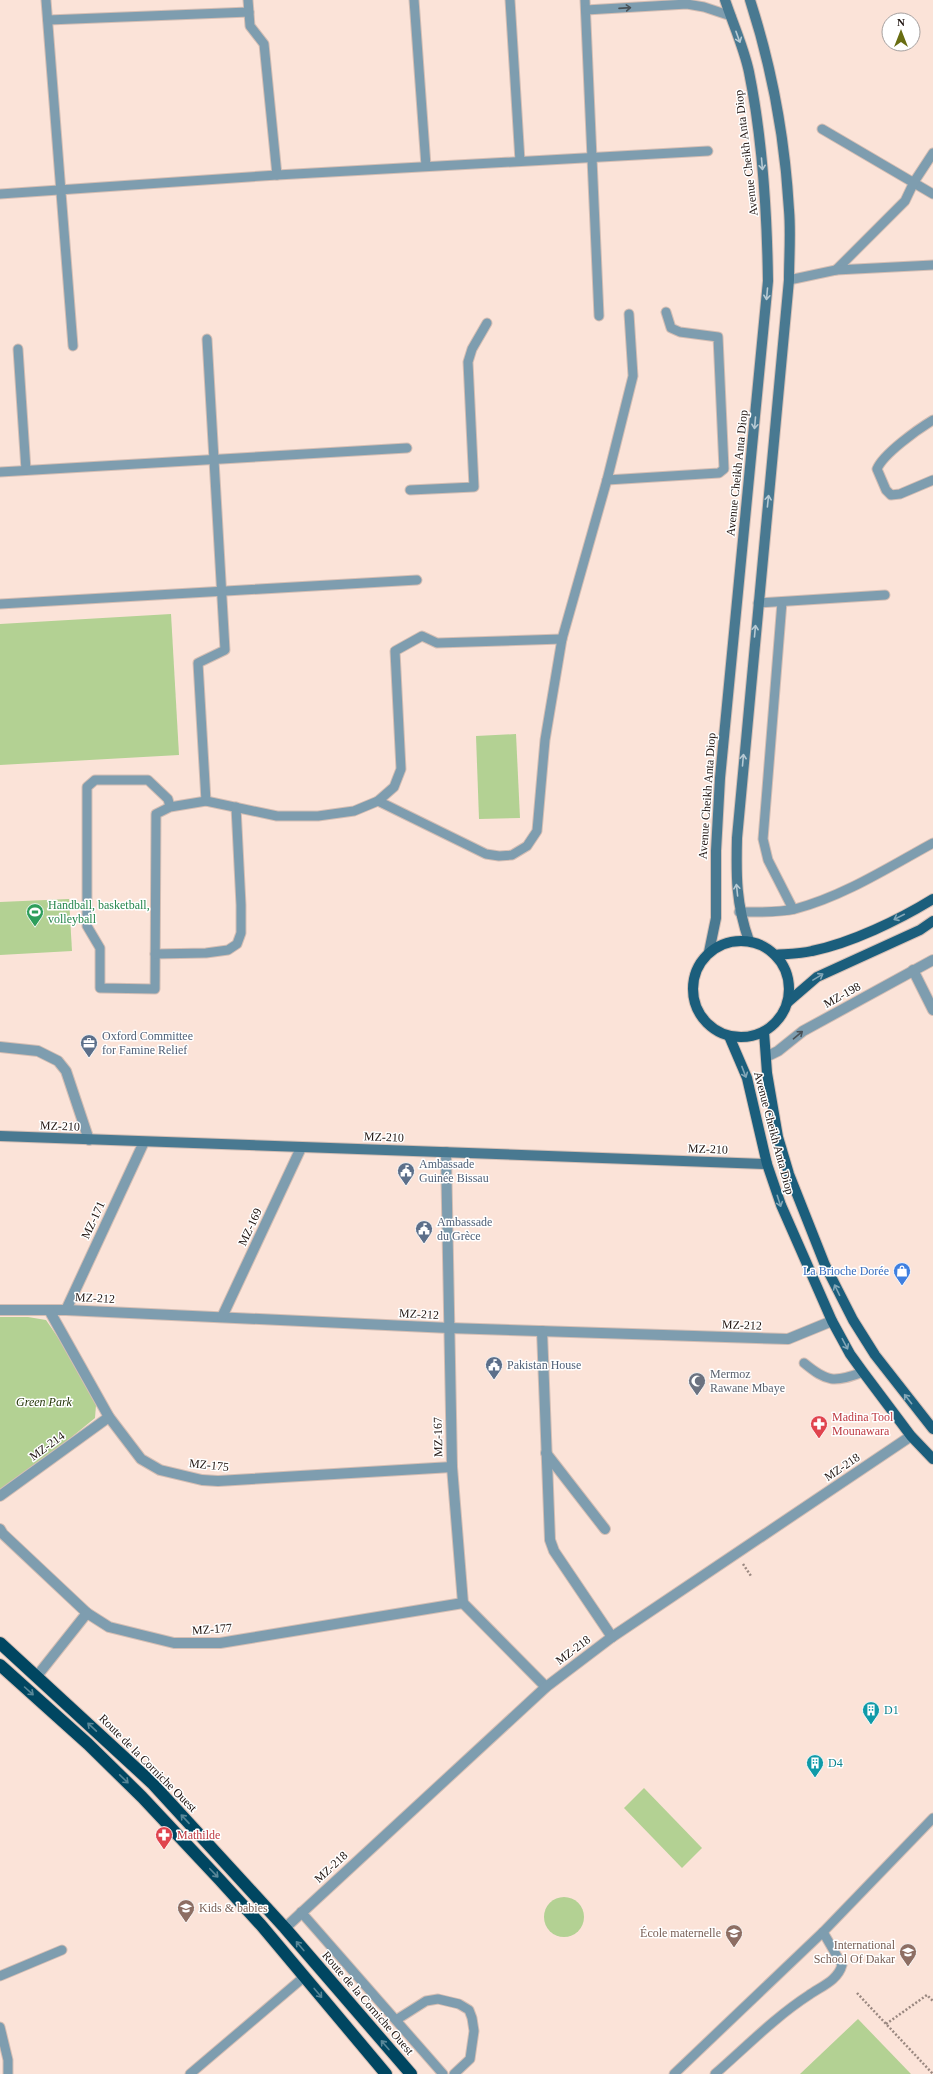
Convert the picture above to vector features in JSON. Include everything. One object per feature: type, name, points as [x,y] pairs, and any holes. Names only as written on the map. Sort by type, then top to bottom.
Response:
[{"type":"highway","name":"Route de la Corniche Ouest","points":[[0,1643],[152,1783],[285,1928],[411,2074]]},
{"type":"highway","points":[[0,1665],[88,1744],[142,1797],[240,1901],[386,2074]]},
{"type":"main road","points":[[775,955],[801,953],[822,949],[865,934],[933,899]]},
{"type":"main road","points":[[788,1002],[817,977],[920,930],[933,921]]},
{"type":"main road","points":[[735,941],[748,941],[767,948],[775,955],[783,965],[788,977],[789,990],[788,1002],[782,1014],[774,1024],[764,1032],[741,1038],[729,1036],[715,1030],[704,1020],[696,1007],[692,993],[694,978],[697,970],[710,952],[721,945],[735,941]]},
{"type":"main road","name":"Avenue Cheikh Anta Diop","points":[[764,1032],[774,1117],[784,1160],[825,1265],[842,1300],[872,1350],[933,1429]]},
{"type":"main road","name":"Avenue Cheikh Anta Diop","points":[[729,1036],[749,1088],[767,1164],[788,1225],[832,1321],[850,1354],[863,1372],[911,1436],[933,1459]]},
{"type":"street","name":"Avenue Cheikh Anta Diop","points":[[710,952],[716,918],[716,851],[720,778],[768,282],[766,211],[761,150],[749,73],[726,0]]},
{"type":"street","points":[[748,941],[739,912],[736,882],[737,838],[789,280],[789,211],[784,149],[771,75],[750,0]]},
{"type":"street","name":"MZ-198","points":[[766,1057],[778,1051],[803,1031],[933,960]]},
{"type":"street","points":[[913,970],[933,1010]]},
{"type":"street","points":[[0,1047],[38,1051],[58,1062],[66,1071],[89,1140]]},
{"type":"street","name":"MZ-210","points":[[0,1136],[767,1164]]},
{"type":"street","name":"MZ-171","points":[[66,1310],[144,1142]]},
{"type":"street","name":"MZ-169","points":[[222,1318],[301,1148]]},
{"type":"street","name":"MZ-167","points":[[446,1152],[452,1467],[463,1603]]},
{"type":"street","name":"MZ-212","points":[[0,1310],[66,1310],[449,1328],[788,1339],[832,1321]]},
{"type":"street","name":"MZ-175","points":[[50,1310],[109,1417],[141,1459],[160,1470],[202,1480],[266,1479],[452,1467]]},
{"type":"street","points":[[542,1331],[550,1540],[554,1551],[612,1637]]},
{"type":"street","name":"MZ-214","points":[[0,1496],[109,1417]]},
{"type":"street","name":"MZ-218","points":[[285,1928],[546,1687],[612,1637],[911,1436]]},
{"type":"street","points":[[546,1452],[605,1529]]},
{"type":"street","name":"MZ-177","points":[[1,1534],[87,1613],[109,1627],[174,1643],[206,1644],[463,1603]]},
{"type":"street","points":[[463,1603],[546,1687]]},
{"type":"street","points":[[37,1676],[87,1613]]},
{"type":"lane","points":[[46,0],[73,346]]},
{"type":"lane","points":[[248,0],[250,26],[264,44],[277,175]]},
{"type":"lane","points":[[414,0],[426,166]]},
{"type":"lane","points":[[510,0],[520,161]]},
{"type":"lane","points":[[585,0],[599,316]]},
{"type":"lane","points":[[586,10],[687,4],[704,7],[730,16]]},
{"type":"lane","points":[[48,20],[249,12]]},
{"type":"lane","points":[[822,129],[933,194]]},
{"type":"lane","points":[[0,194],[277,175],[708,151]]},
{"type":"lane","points":[[836,270],[905,201],[914,182],[933,153]]},
{"type":"lane","points":[[789,280],[836,270],[933,265]]},
{"type":"lane","points":[[607,480],[719,473],[724,469],[718,337],[680,332],[671,328],[666,312]]},
{"type":"lane","points":[[378,800],[486,854],[499,856],[512,855],[527,846],[537,831],[544,740],[562,639],[607,480],[633,376],[629,314]]},
{"type":"lane","points":[[410,490],[474,487],[468,362],[472,349],[487,323]]},
{"type":"lane","points":[[206,801],[198,663],[224,650],[207,339]]},
{"type":"lane","points":[[18,349],[26,470]]},
{"type":"lane","points":[[933,420],[912,435],[880,462],[877,469],[886,490],[891,495],[900,494],[933,480]]},
{"type":"lane","points":[[0,472],[407,448]]},
{"type":"lane","points":[[0,604],[417,580]]},
{"type":"lane","points":[[758,603],[885,595]]},
{"type":"lane","points":[[782,602],[763,839],[768,860],[793,909]]},
{"type":"lane","points":[[170,807],[168,799],[148,780],[95,780],[87,788],[87,926],[100,948],[100,988],[155,989],[156,814],[170,807],[206,801],[277,816],[318,816],[354,811],[378,800],[394,787],[401,770],[395,651],[422,636],[437,643],[562,639]]},
{"type":"lane","points":[[155,954],[206,953],[228,950],[237,944],[241,933],[241,905],[236,807]]},
{"type":"lane","points":[[739,912],[793,909],[865,880],[933,843]]},
{"type":"lane","points":[[804,1363],[824,1378],[842,1378],[863,1372]]},
{"type":"lane","points":[[674,2074],[823,1932],[933,1818]]},
{"type":"lane","points":[[301,1912],[443,2074]]},
{"type":"lane","points":[[715,2074],[801,2000],[835,1978],[840,1972],[842,1964],[823,1932]]},
{"type":"lane","points":[[0,1976],[62,1950]]},
{"type":"lane","points":[[190,2074],[304,1977]]},
{"type":"lane","points":[[396,2020],[426,2001],[438,1999],[459,2004],[469,2010],[474,2031],[470,2059],[454,2074]]},
{"type":"lane","points":[[0,2027],[8,2060],[8,2074]]},
{"type":"path","points":[[857,1993],[933,2074]]},
{"type":"path","points":[[886,2024],[927,1995],[933,2001]]},
{"type":"green space","points":[[171,614],[179,755],[0,765],[0,624]]},
{"type":"green space","points":[[516,734],[520,818],[479,819],[476,736]]},
{"type":"green space","name":"Handball, basketball, volleyball","points":[[69,899],[72,951],[0,955],[0,902]]},
{"type":"green space","name":"Green Park","points":[[0,1317],[28,1317],[46,1320],[59,1339],[96,1405],[95,1418],[68,1440],[0,1490]]},
{"type":"green space","points":[[644,1788],[702,1848],[682,1868],[624,1808]]},
{"type":"green space","points":[[568,1897],[575,1900],[581,1906],[584,1917],[583,1925],[575,1934],[568,1937],[560,1937],[553,1934],[545,1925],[544,1913],[547,1906],[556,1898]]},
{"type":"green space","points":[[858,2019],[911,2074],[800,2074]]},
{"type":"place","name":"Handball, basketball, volleyball","points":[[35,927]]},
{"type":"place","name":"Oxford Committee for Famine Relief","points":[[89,1058]]},
{"type":"place","name":"Ambassade Guinée Bissau","points":[[406,1186]]},
{"type":"place","name":"Ambassade du Grèce","points":[[424,1244]]},
{"type":"place","name":"La Brioche Dorée","points":[[902,1286]]},
{"type":"place","name":"Pakistan House","points":[[494,1380]]},
{"type":"place","name":"Mermoz Rawane Mbaye","points":[[697,1396]]},
{"type":"place","name":"Madina Tool Mounawara","points":[[819,1439]]},
{"type":"place","name":"D1","points":[[871,1725]]},
{"type":"place","name":"D4","points":[[815,1778]]},
{"type":"place","name":"Mathilde","points":[[164,1850]]},
{"type":"place","name":"Kids & babies","points":[[186,1923]]},
{"type":"place","name":"École maternelle","points":[[734,1948]]},
{"type":"place","name":"International School Of Dakar","points":[[908,1967]]}]
